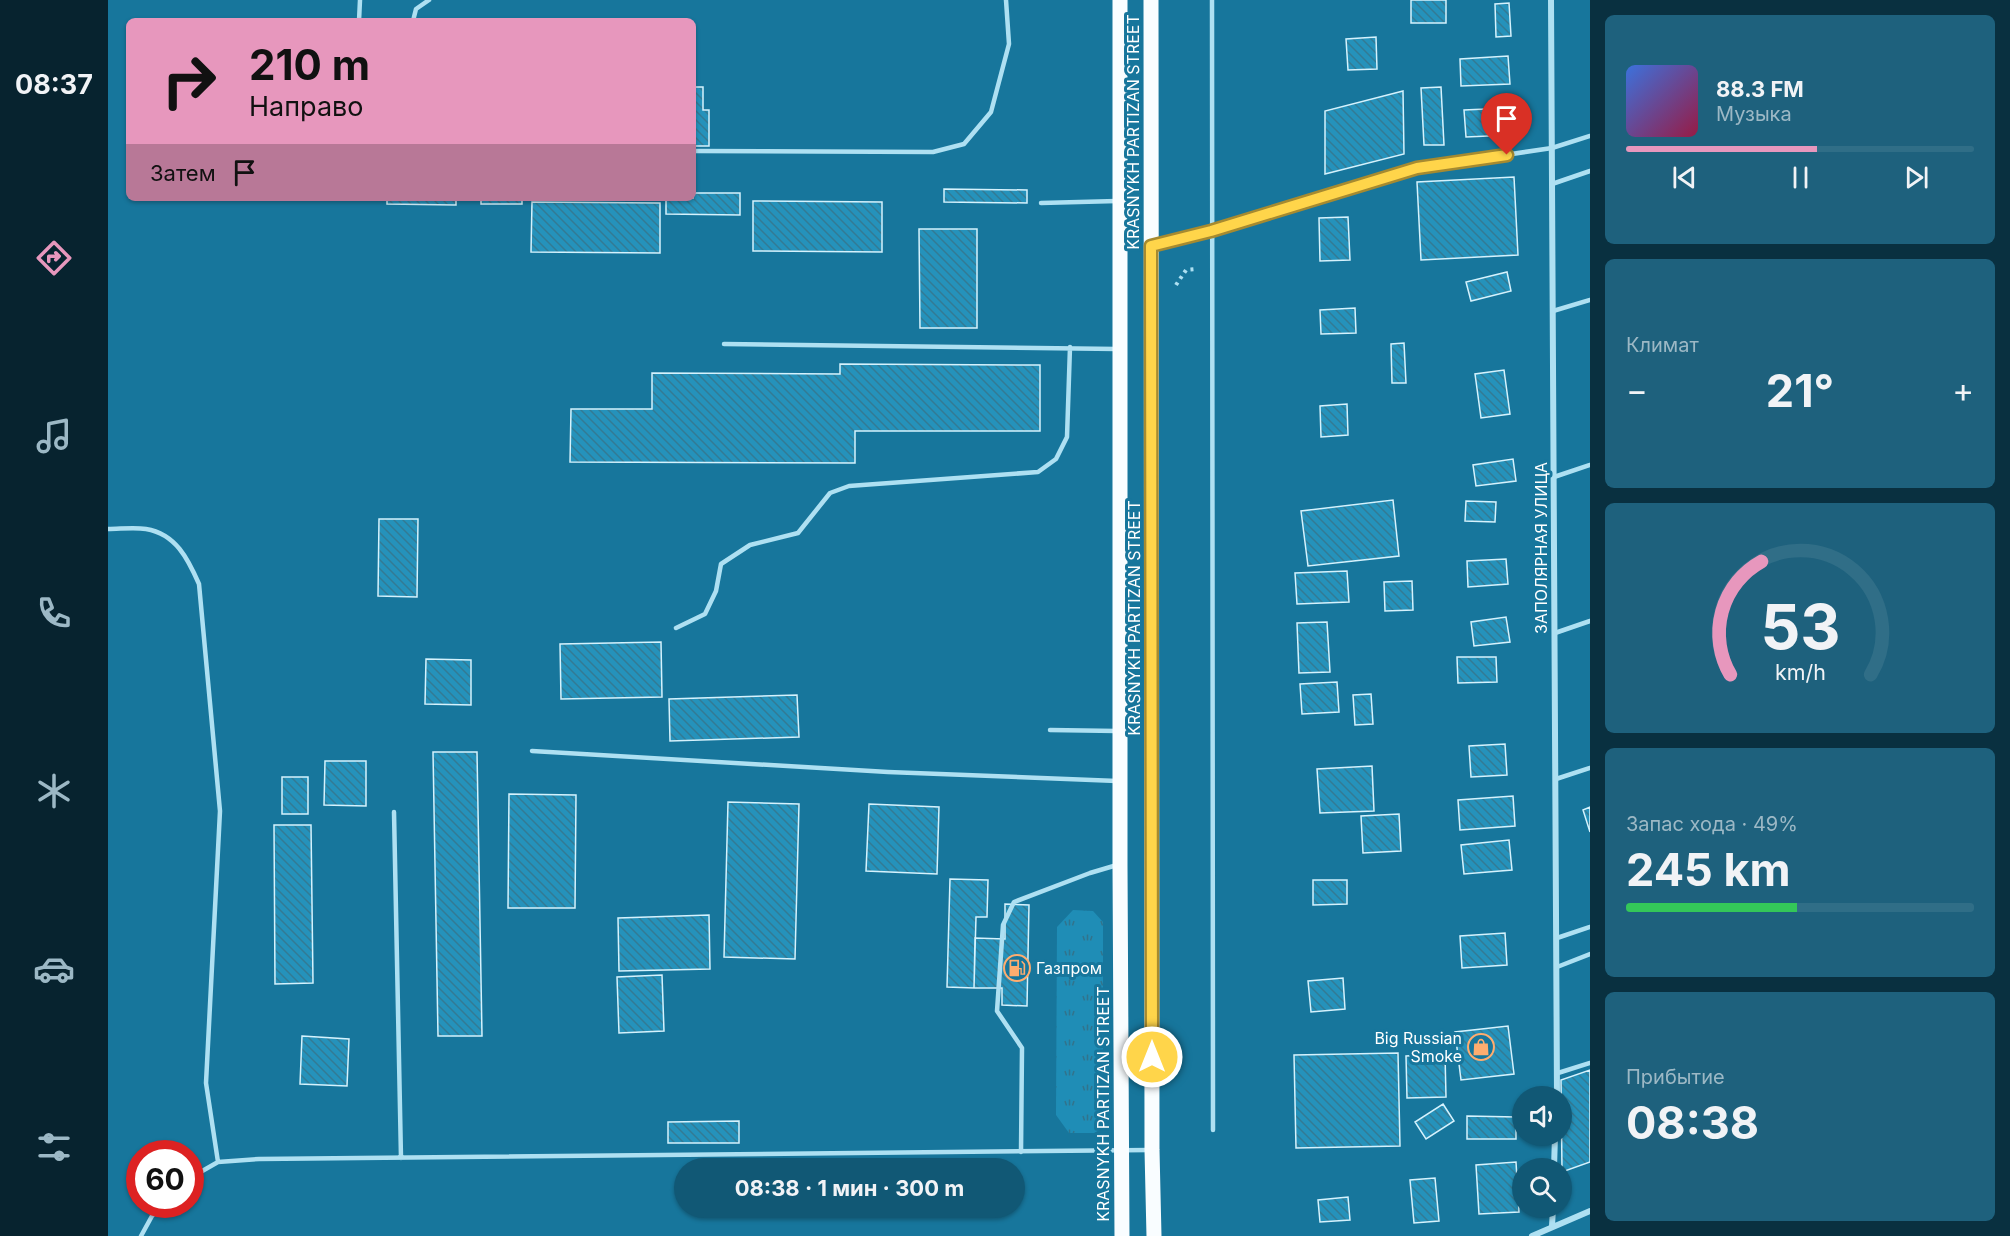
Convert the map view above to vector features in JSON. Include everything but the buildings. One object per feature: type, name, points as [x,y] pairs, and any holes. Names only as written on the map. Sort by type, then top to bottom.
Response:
[{"type":"main road","name":"KRASNYKH PARTIZAN STREET","points":[[1119,0],[1122,1236]]},
{"type":"main road","name":"KRASNYKH PARTIZAN STREET","points":[[1151,0],[1154,1236]]},
{"type":"street","name":"ЗАПОЛЯРНАЯ УЛИЦА","points":[[1551,0],[1557,1086]]},
{"type":"street","points":[[1532,1236],[1590,1212]]},
{"type":"street","points":[[1552,1218],[1552,1226]]},
{"type":"lane","points":[[359,18],[360,0]]},
{"type":"lane","points":[[414,18],[416,9],[429,0]]},
{"type":"lane","points":[[696,151],[933,152],[964,144],[991,112],[1009,44],[1006,0]]},
{"type":"lane","points":[[1212,0],[1213,1130]]},
{"type":"lane","points":[[1151,246],[1211,231],[1417,168],[1552,148],[1590,136]]},
{"type":"lane","points":[[1552,184],[1590,171]]},
{"type":"lane","points":[[1041,203],[1120,201]]},
{"type":"lane","points":[[1553,311],[1590,300]]},
{"type":"lane","points":[[724,344],[1120,349]]},
{"type":"lane","points":[[676,628],[705,614],[716,591],[721,564],[750,545],[798,533],[830,493],[849,486],[1038,472],[1056,459],[1067,437],[1070,347]]},
{"type":"lane","points":[[1554,477],[1590,465]]},
{"type":"lane","points":[[108,529],[147,529],[169,538],[186,555],[199,584],[220,811],[206,1083],[218,1162]]},
{"type":"lane","points":[[1555,633],[1590,621]]},
{"type":"lane","points":[[1050,730],[1120,731]]},
{"type":"lane","points":[[532,751],[876,772],[1120,781]]},
{"type":"lane","points":[[1556,778],[1590,768]]},
{"type":"lane","points":[[394,812],[401,1158]]},
{"type":"lane","points":[[1021,1152],[1022,1048],[997,1011],[1004,925],[1014,902],[1090,873],[1120,865]]},
{"type":"lane","points":[[1557,938],[1590,927]]},
{"type":"lane","points":[[1557,967],[1590,954]]},
{"type":"lane","points":[[1558,1073],[1590,1063]]},
{"type":"lane","points":[[204,1170],[218,1162],[259,1159],[1152,1150]]},
{"type":"lane","points":[[141,1236],[151,1218]]},
{"type":"path","points":[[1176,285],[1186,270],[1211,269]]},
{"type":"green space","points":[[1073,910],[1093,911],[1103,922],[1103,1128],[1094,1133],[1069,1133],[1056,1115],[1057,927]]},
{"type":"place","name":"Газпром","points":[[1017,968]]},
{"type":"place","name":"Big Russian Smoke","points":[[1481,1047]]},
{"type":"route","points":[[1152,1057],[1151,246],[1211,231],[1417,168],[1507,155]]}]
